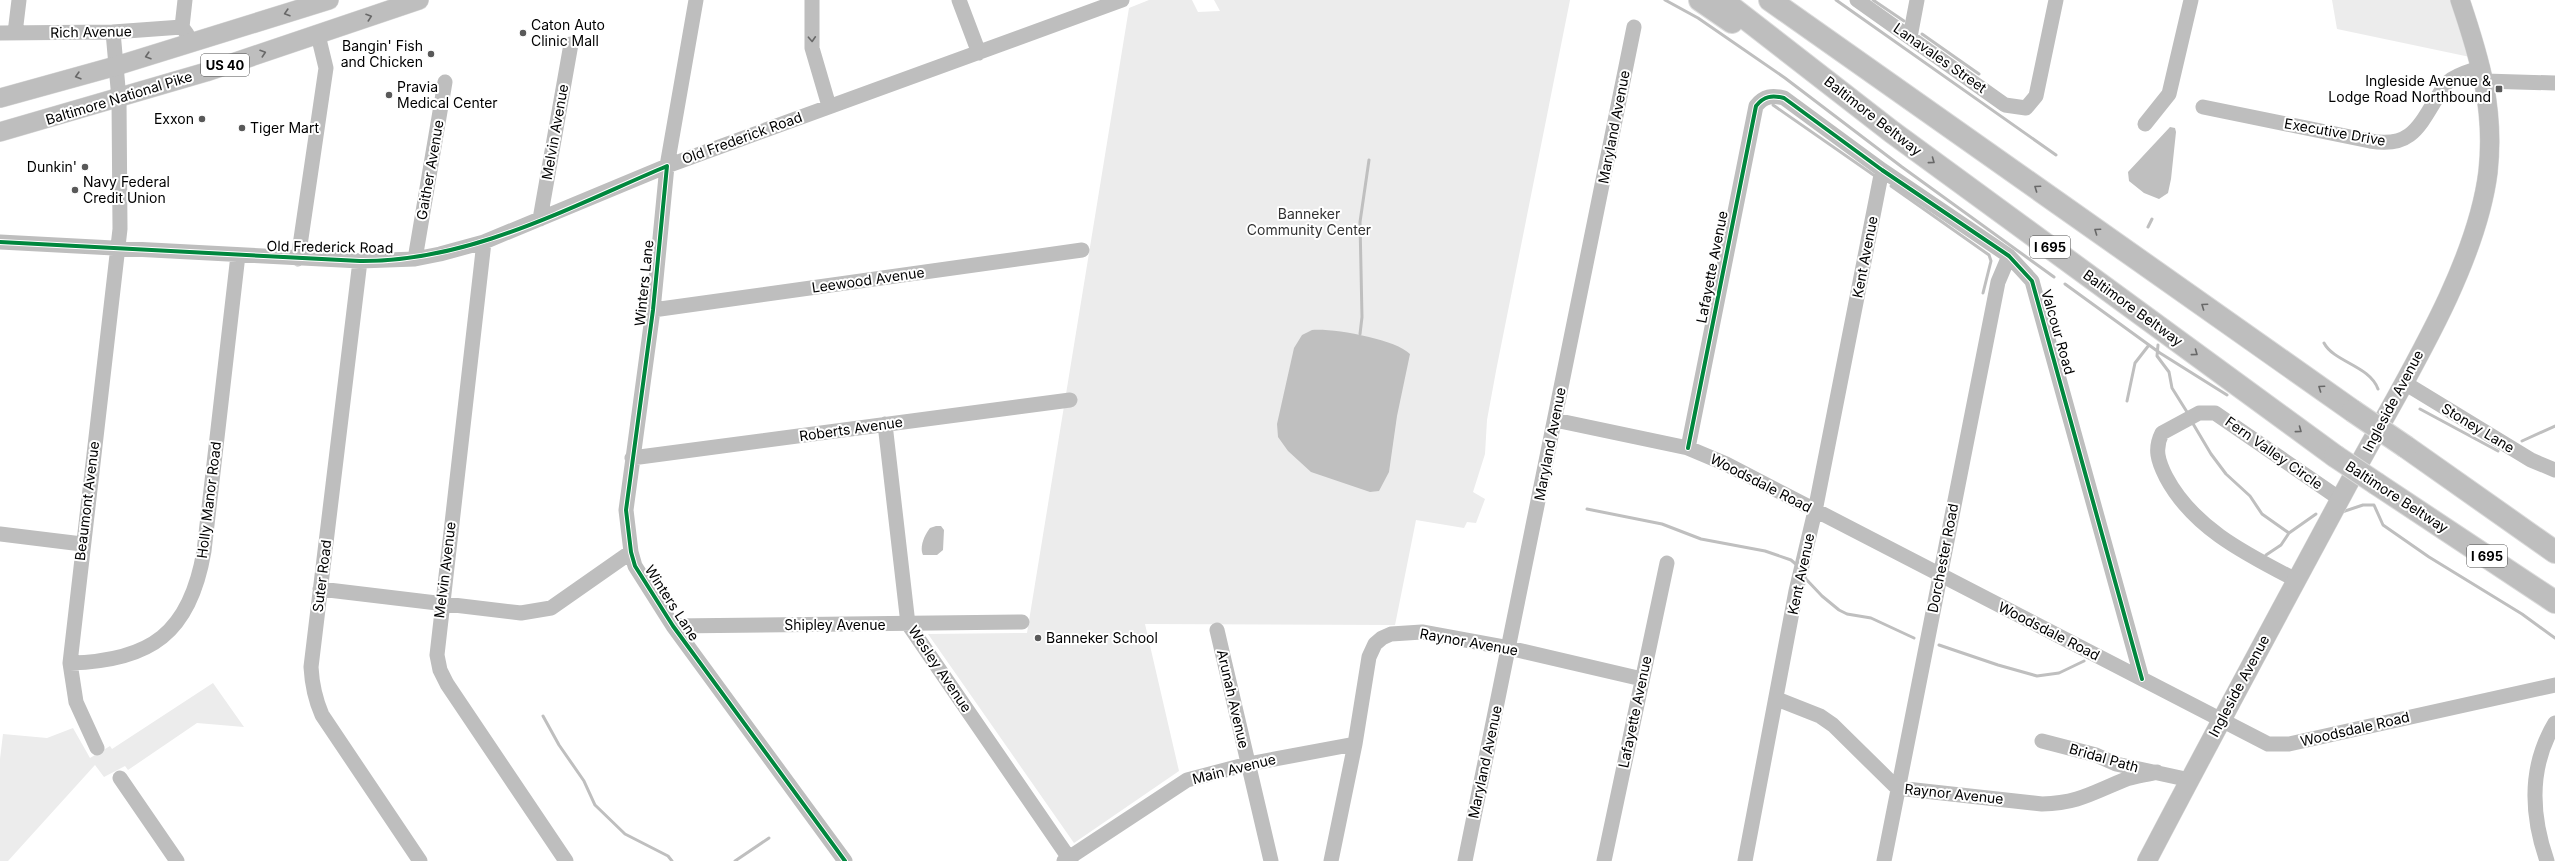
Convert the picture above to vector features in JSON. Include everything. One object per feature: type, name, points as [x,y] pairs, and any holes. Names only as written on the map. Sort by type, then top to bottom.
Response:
[{"type":"highway","points":[[1700,0],[1892,132]]},
{"type":"highway","name":"Baltimore Beltway","points":[[1722,0],[1892,132],[2335,456],[2419,510],[2555,602]]},
{"type":"highway","name":"I 695","points":[[1770,0],[2555,552]]},
{"type":"highway","points":[[1789,0],[1940,120]]},
{"type":"highway","points":[[2437,469],[2555,537]]},
{"type":"highway","points":[[2419,510],[2555,619]]},
{"type":"main road","name":"US 40","points":[[0,98],[116,66],[329,0]]},
{"type":"main road","name":"Baltimore National Pike","points":[[0,132],[119,99],[318,35],[419,0]]},
{"type":"main road","name":"Ingleside Avenue","points":[[2147,861],[2296,580],[2404,382],[2462,265],[2476,225],[2488,174],[2490,149],[2483,74],[2460,0]]},
{"type":"street","points":[[7,33],[19,0]]},
{"type":"street","points":[[185,0],[182,27],[194,42]]},
{"type":"street","name":"Winters Lane","points":[[696,0],[667,166],[653,310],[632,458],[626,510],[631,552],[635,566],[648,589],[673,626],[845,861]]},
{"type":"street","points":[[812,0],[812,48],[829,106]]},
{"type":"street","points":[[959,0],[979,53]]},
{"type":"street","name":"Lanavales Street","points":[[1857,0],[2005,105],[2026,108],[2036,96],[2056,0]]},
{"type":"street","points":[[1910,37],[1917,0]]},
{"type":"street","points":[[2145,124],[2169,94],[2191,0]]},
{"type":"street","name":"Old Frederick Road","points":[[0,242],[298,259],[360,261],[415,259],[440,254],[484,242],[667,166],[829,106],[979,53],[1115,1]]},
{"type":"street","name":"Rich Avenue","points":[[7,33],[113,32],[182,27]]},
{"type":"street","name":"Maryland Avenue","points":[[1465,861],[1634,27]]},
{"type":"street","name":"Beaumont Avenue","points":[[97,748],[76,702],[70,663],[82,544],[120,229],[119,99],[113,32]]},
{"type":"street","points":[[298,259],[326,68],[318,35]]},
{"type":"street","name":"Melvin Avenue","points":[[540,220],[571,44]]},
{"type":"street","points":[[2483,74],[2555,83]]},
{"type":"street","name":"Executive Drive","points":[[2203,107],[2370,141],[2393,143],[2402,141],[2418,128],[2447,82],[2456,76],[2483,74]]},
{"type":"street","name":"Gaither Avenue","points":[[415,259],[445,82]]},
{"type":"street","name":"Valcour Road","points":[[1768,96],[1784,98],[1793,103],[1882,170],[2009,256],[2024,270],[2037,294],[2142,679]]},
{"type":"street","name":"Lafayette Avenue","points":[[1688,448],[1756,106],[1761,100],[1768,96]]},
{"type":"street","name":"Kent Avenue","points":[[1745,861],[1777,699],[1796,591],[1815,510],[1882,170]]},
{"type":"street","name":"Melvin Avenue","points":[[484,242],[437,654],[440,670],[447,684],[566,861]]},
{"type":"street","name":"Leewood Avenue","points":[[653,310],[1082,250]]},
{"type":"street","name":"Holly Manor Road","points":[[70,663],[106,661],[143,650],[172,628],[184,614],[193,594],[200,574],[204,551],[238,255]]},
{"type":"street","name":"Dorchester Road","points":[[1884,861],[1897,788],[1998,282],[2009,256]]},
{"type":"street","name":"Suter Road","points":[[360,261],[311,667],[314,698],[322,715],[420,861]]},
{"type":"street","name":"Stoney Lane","points":[[2404,382],[2531,460],[2555,470]]},
{"type":"street","name":"Roberts Avenue","points":[[632,458],[1070,400]]},
{"type":"street","name":"Fern Valley Circle","points":[[2296,580],[2246,554],[2221,538],[2185,506],[2173,490],[2158,459],[2156,449],[2162,433],[2199,413],[2215,413],[2340,499]]},
{"type":"street","name":"Woodsdale Road","points":[[1555,420],[1688,448],[1726,464],[2258,740],[2279,745],[2555,684]]},
{"type":"street","name":"Wesley Avenue","points":[[885,424],[908,624],[1068,860]]},
{"type":"street","points":[[0,534],[82,544]]},
{"type":"street","points":[[320,589],[521,613],[551,608],[631,552]]},
{"type":"street","name":"Lafayette Avenue","points":[[1604,861],[1667,563]]},
{"type":"street","name":"Shipley Avenue","points":[[673,626],[1022,622]]},
{"type":"street","name":"Arunah Avenue","points":[[1217,630],[1271,861]]},
{"type":"street","name":"Raynor Avenue","points":[[1331,861],[1355,744],[1369,657],[1375,644],[1382,638],[1392,634],[1422,632],[1509,648],[1642,679]]},
{"type":"street","name":"Raynor Avenue","points":[[1777,699],[1820,716],[1833,725],[1897,788],[2042,804],[2059,804],[2077,801],[2125,780],[2157,772]]},
{"type":"street","points":[[2547,861],[2537,827],[2535,790],[2541,753],[2555,723]]},
{"type":"street","name":"Bridal Path","points":[[2042,741],[2096,755],[2116,764],[2190,780]]},
{"type":"street","name":"Main Avenue","points":[[1068,860],[1187,780],[1248,764],[1355,744]]},
{"type":"street","points":[[120,778],[177,861]]},
{"type":"green space","name":"Banneker Community Center","points":[[1149,0],[1192,0],[1198,12],[1220,11],[1214,0],[1570,0],[1496,371],[1487,420],[1485,454],[1473,492],[1485,499],[1476,523],[1467,522],[1464,528],[1416,520],[1395,625],[1145,624],[1179,771],[1074,843],[928,634],[1027,633],[1129,8]]},
{"type":"green space","points":[[2332,0],[2452,0],[2470,57],[2337,29]]},
{"type":"green space","points":[[213,683],[244,727],[197,723],[128,770],[125,766],[104,777],[95,765],[8,861],[0,861],[0,759],[3,734],[47,738],[73,728],[90,758],[110,746],[112,749]]},
{"type":"shaded area","points":[[2170,127],[2175,128],[2176,132],[2171,179],[2168,193],[2159,199],[2144,193],[2129,181],[2128,172]]},
{"type":"shaded area","points":[[1312,330],[1334,331],[1378,339],[1410,354],[1397,416],[1389,472],[1379,491],[1370,492],[1311,472],[1288,451],[1278,437],[1277,424],[1294,348],[1302,335]]},
{"type":"shaded area","points":[[941,526],[944,530],[943,550],[937,555],[923,555],[922,545],[926,534],[930,528]]},
{"type":"waterway","points":[[1665,0],[1698,18],[1785,78],[1902,167],[2054,277]]},
{"type":"waterway","points":[[1836,0],[2056,155]]},
{"type":"waterway","points":[[1873,0],[1904,21]]},
{"type":"waterway","points":[[1922,34],[1979,74]]},
{"type":"waterway","points":[[1773,105],[1875,176]]},
{"type":"waterway","points":[[1360,334],[1362,317],[1360,222],[1369,160]]},
{"type":"waterway","points":[[1891,186],[1989,255],[1991,261],[1983,293]]},
{"type":"waterway","points":[[2148,227],[2152,219]]},
{"type":"waterway","points":[[2065,284],[2160,353],[2227,395]]},
{"type":"waterway","points":[[2324,343],[2336,355],[2368,375],[2374,381],[2378,389]]},
{"type":"waterway","points":[[2127,401],[2135,363],[2149,345]]},
{"type":"waterway","points":[[2158,345],[2157,356],[2169,372],[2172,388],[2187,412]]},
{"type":"waterway","points":[[2420,409],[2498,451]]},
{"type":"waterway","points":[[2192,422],[2211,454],[2226,474],[2250,496],[2262,514],[2289,533]]},
{"type":"waterway","points":[[2522,441],[2555,426]]},
{"type":"waterway","points":[[2342,512],[2363,505],[2374,505],[2383,525],[2429,557],[2522,614],[2555,638]]},
{"type":"waterway","points":[[1587,509],[1662,524],[1701,539],[1765,551],[1791,560],[1798,566]]},
{"type":"waterway","points":[[2266,555],[2281,545],[2289,533],[2316,514]]},
{"type":"waterway","points":[[1805,578],[1822,596],[1839,610],[1847,614],[1871,618],[1914,638]]},
{"type":"waterway","points":[[1939,645],[1998,665],[2037,676],[2059,673],[2084,661]]},
{"type":"waterway","points":[[543,716],[559,745],[584,781],[595,805],[625,834],[668,856],[672,861]]},
{"type":"waterway","points":[[735,861],[769,838]]},
{"type":"cycle path","points":[[1688,448],[1756,106],[1768,97],[1784,98],[1882,170],[2009,256],[2032,281],[2142,679]]},
{"type":"cycle path","points":[[0,242],[360,261],[400,259],[440,252],[517,230],[667,166],[653,310],[626,510],[631,552],[635,566],[673,626],[845,861]]},
{"type":"place","name":"Caton Auto Clinic Mall","points":[[523,33]]},
{"type":"place","name":"Bangin' Fish and Chicken","points":[[431,54]]},
{"type":"place","name":"Ingleside Avenue & Lodge Road Northbound","points":[[2499,89]]},
{"type":"place","name":"Pravia Medical Center","points":[[389,95]]},
{"type":"place","name":"Exxon","points":[[202,119]]},
{"type":"place","name":"Tiger Mart","points":[[242,128]]},
{"type":"place","name":"Dunkin'","points":[[85,167]]},
{"type":"place","name":"Navy Federal Credit Union","points":[[75,190]]},
{"type":"place","name":"Banneker School","points":[[1038,638]]}]
